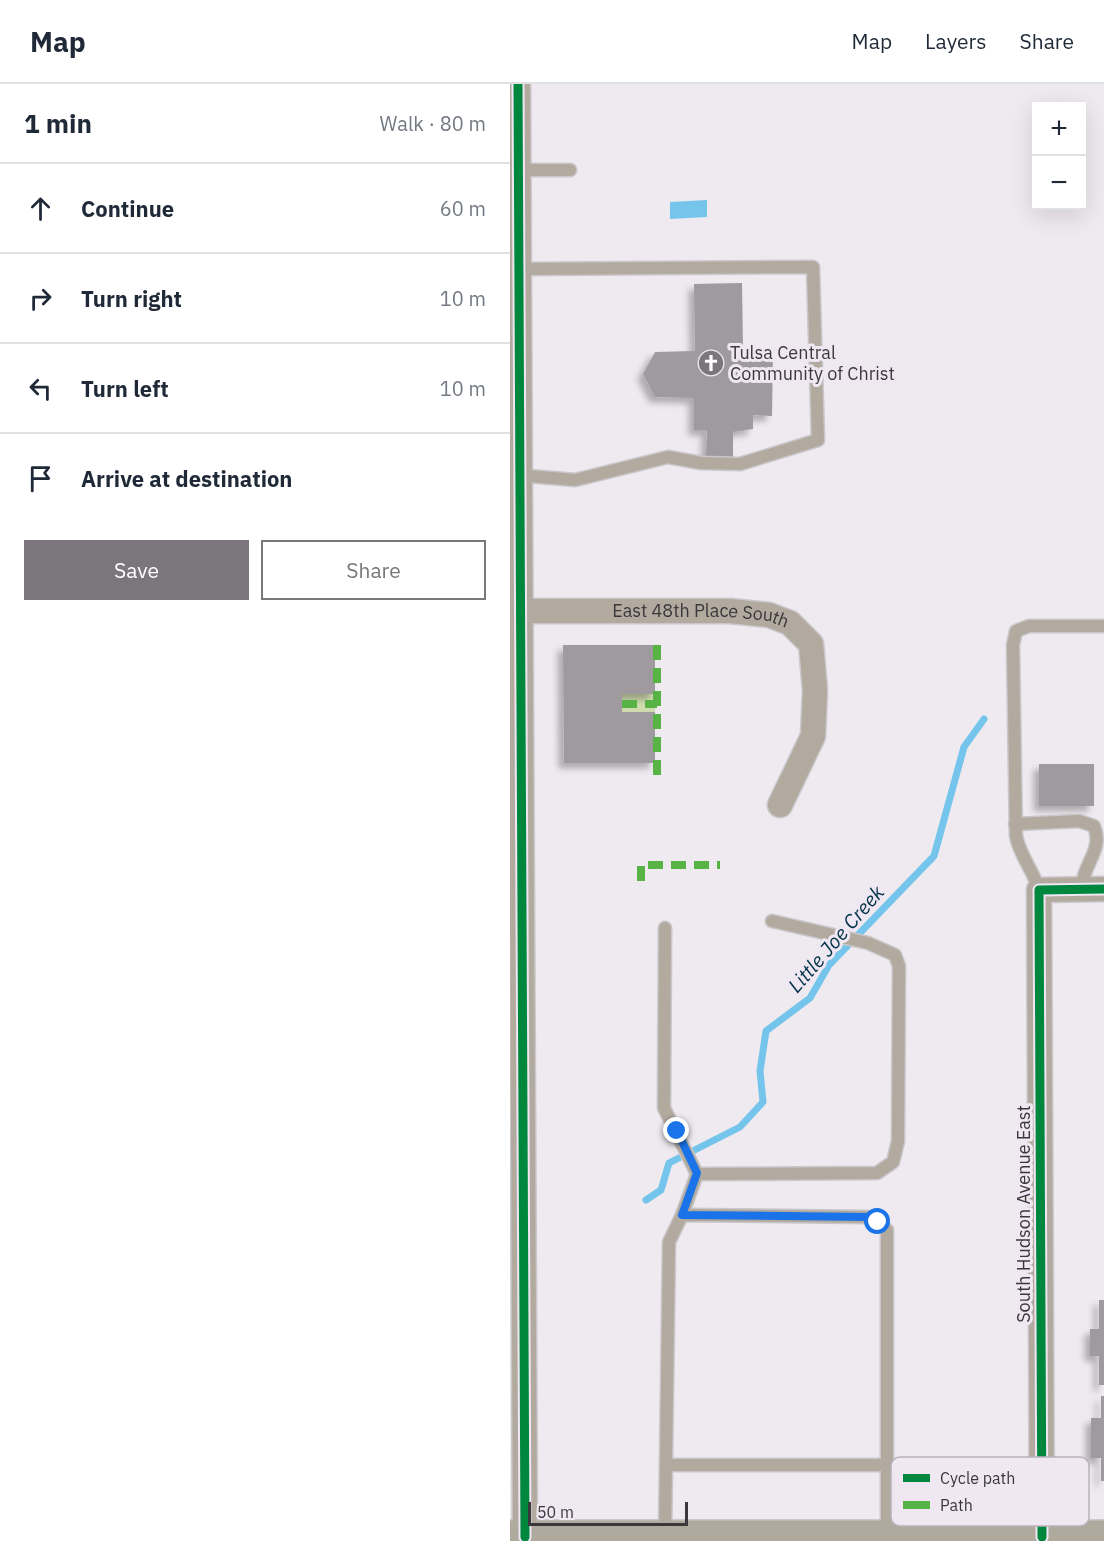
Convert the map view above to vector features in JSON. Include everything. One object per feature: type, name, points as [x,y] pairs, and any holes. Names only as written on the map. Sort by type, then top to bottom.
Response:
[{"type":"main road","points":[[518,1537],[741,1540],[1104,1537]]},
{"type":"street","points":[[518,84],[519,269],[515,475],[521,611],[516,871],[518,1537]]},
{"type":"street","name":"East 48th Place South","points":[[521,611],[730,611],[769,615],[790,623],[811,644],[815,690],[813,736],[780,806]]},
{"type":"street","points":[[1039,890],[1093,889]]},
{"type":"street","name":"South Hudson Avenue East","points":[[1039,890],[1042,1457]]},
{"type":"street","name":"South Hudson Avenue East","points":[[1042,1526],[1042,1537]]},
{"type":"lane","points":[[519,170],[570,170]]},
{"type":"lane","points":[[515,475],[575,480],[668,457],[701,463],[740,464],[818,440],[813,267],[519,269]]},
{"type":"lane","points":[[1039,890],[1034,875],[1018,847],[1013,645],[1016,631],[1029,626],[1104,626]]},
{"type":"lane","points":[[1016,824],[1078,822],[1094,826],[1101,837],[1101,845],[1084,875],[1093,889]]},
{"type":"lane","points":[[697,1173],[877,1173],[893,1162],[898,1141],[899,966],[895,956],[868,943],[772,921]]},
{"type":"lane","points":[[665,928],[664,1108],[692,1159],[697,1173],[682,1215],[669,1242],[665,1538]]},
{"type":"lane","points":[[682,1215],[870,1217],[886,1230],[887,1538]]},
{"type":"lane","points":[[666,1465],[887,1465]]},
{"type":"green space","points":[[622,694],[655,694],[655,712],[622,712]]},
{"type":"water","points":[[707,200],[707,217],[670,219],[670,202]]},
{"type":"building","name":"Tulsa Central Community of Christ","points":[[742,283],[743,349],[773,349],[772,416],[753,415],[753,429],[733,432],[733,458],[706,457],[707,430],[694,430],[694,398],[655,397],[643,374],[655,352],[695,351],[694,284]]},
{"type":"building","points":[[563,645],[655,645],[655,694],[622,694],[622,712],[655,712],[655,763],[564,763]]},
{"type":"building","points":[[1039,764],[1094,764],[1094,806],[1039,806]]},
{"type":"building","points":[[1099,1300],[1104,1300],[1104,1385],[1099,1385],[1099,1356],[1090,1356],[1090,1329],[1099,1329]]},
{"type":"building","points":[[1101,1396],[1104,1396],[1104,1481],[1101,1481],[1101,1458],[1091,1458],[1091,1418],[1101,1418]]},
{"type":"waterway","name":"Little Joe Creek","points":[[646,1200],[661,1190],[669,1163],[740,1127],[763,1102],[760,1071],[766,1031],[810,998],[829,965],[934,856],[964,747],[984,719]]},
{"type":"marked path","points":[[657,645],[657,776]]},
{"type":"marked path","points":[[622,704],[657,704]]},
{"type":"marked path","points":[[641,881],[641,865],[720,865]]},
{"type":"cycle path","points":[[518,84],[525,1537]]},
{"type":"cycle path","points":[[1042,1457],[1039,890],[1104,889]]},
{"type":"cycle path","points":[[1042,1526],[1042,1537]]},
{"type":"place","name":"Tulsa Central Community of Christ","points":[[711,363]]},
{"type":"route","points":[[677,1131],[697,1173],[682,1215],[870,1217],[878,1222]]}]
